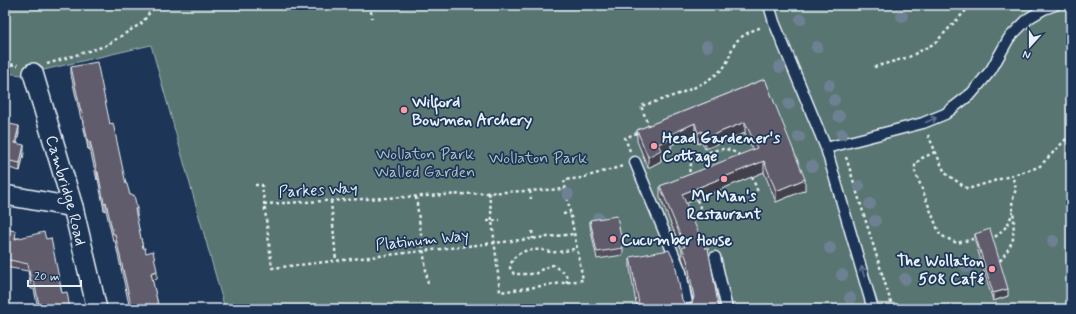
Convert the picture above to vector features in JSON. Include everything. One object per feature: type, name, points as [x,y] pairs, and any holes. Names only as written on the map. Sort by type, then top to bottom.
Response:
[{"type":"street","name":"Cambridge Road","points":[[34,68],[73,207],[97,309]]},
{"type":"street","points":[[5,195],[73,207]]},
{"type":"lane","points":[[769,5],[774,22],[826,148],[874,309]]},
{"type":"lane","points":[[826,148],[923,123],[945,114],[972,93],[991,70],[1009,38],[1029,18],[1044,9],[1055,5]]},
{"type":"lane","points":[[635,162],[681,272],[688,309]]},
{"type":"lane","points":[[715,257],[727,309]]},
{"type":"path","points":[[5,64],[34,68],[105,46],[142,23],[155,5]]},
{"type":"path","points":[[370,5],[372,18]]},
{"type":"path","points":[[874,67],[909,58],[935,43],[971,5]]},
{"type":"path","points":[[650,129],[641,106],[670,97],[706,82],[724,66],[734,45],[746,33]]},
{"type":"path","points":[[923,123],[945,173],[968,189],[1039,167],[1071,134]]},
{"type":"path","points":[[489,193],[500,292],[584,280],[564,180],[580,178],[635,162],[625,138],[642,131]]},
{"type":"path","points":[[842,144],[893,309]]},
{"type":"path","points":[[691,184],[689,170],[693,160],[706,154],[725,149],[734,152],[745,159]]},
{"type":"path","points":[[935,152],[922,158],[915,164],[914,171],[940,235],[957,243],[973,239]]},
{"type":"path","points":[[1000,261],[1005,256],[1013,239],[1014,210],[1012,201],[1016,188],[1012,175]]},
{"type":"path","points":[[752,177],[758,192]]},
{"type":"path","points":[[255,185],[262,185],[264,204]]},
{"type":"path","name":"Parkes Way","points":[[264,204],[565,189]]},
{"type":"path","points":[[530,191],[531,199]]},
{"type":"path","points":[[416,197],[428,285]]},
{"type":"path","points":[[697,200],[703,214]]},
{"type":"path","points":[[331,201],[336,261]]},
{"type":"path","name":"Platinum Way","points":[[264,204],[272,268],[574,234]]},
{"type":"path","points":[[995,237],[1007,226],[1014,210]]},
{"type":"path","points":[[563,214],[570,213]]},
{"type":"path","points":[[487,221],[500,220]]},
{"type":"path","points":[[532,231],[533,239]]},
{"type":"path","points":[[567,283],[566,274],[553,265],[534,274],[514,274],[510,268],[511,260],[518,253],[531,250],[543,250],[555,253],[577,248]]},
{"type":"green space","name":"Wollaton Park","points":[[5,5],[1071,5],[1071,309],[225,309],[151,45],[22,75],[5,73]]},
{"type":"building","points":[[97,62],[110,124],[113,123],[126,184],[130,195],[134,195],[137,208],[135,209],[143,248],[145,248],[146,253],[153,251],[157,271],[151,273],[159,309],[132,309],[115,234],[113,234],[106,202],[104,203],[90,141],[88,142],[71,67]]},
{"type":"building","points":[[765,79],[805,179],[776,191],[764,161],[682,194],[705,248],[708,248],[719,309],[640,309],[630,257],[669,250],[675,263],[682,300],[686,304],[692,303],[694,297],[687,260],[682,247],[685,247],[660,186],[757,148],[745,122],[705,138],[702,131],[698,133],[695,123],[669,135],[671,139],[658,144],[661,150],[648,157],[637,130]]},
{"type":"building","points":[[5,123],[19,126],[15,143],[24,145],[20,163],[5,160]]},
{"type":"building","points":[[617,216],[623,248],[597,252],[590,220]]},
{"type":"building","points":[[5,229],[16,231],[15,239],[44,232],[46,239],[51,238],[62,293],[67,292],[70,309],[40,309],[34,281],[31,282],[28,264],[5,259]]},
{"type":"building","name":"The Wollaton 508 Café","points":[[990,229],[1008,289],[993,293],[975,234]]},
{"type":"place","name":"Wilford Bowmen Archery","points":[[404,110]]},
{"type":"place","name":"Head Gardener's Cottage","points":[[654,146]]},
{"type":"place","name":"Mr Man's Restaurant","points":[[724,179]]},
{"type":"place","name":"Cucumber House","points":[[613,239]]},
{"type":"place","name":"The Wollaton 508 Café","points":[[992,269]]},
{"type":"park label","name":"Wollaton Park Walled Garden","points":[[425,162]]}]
